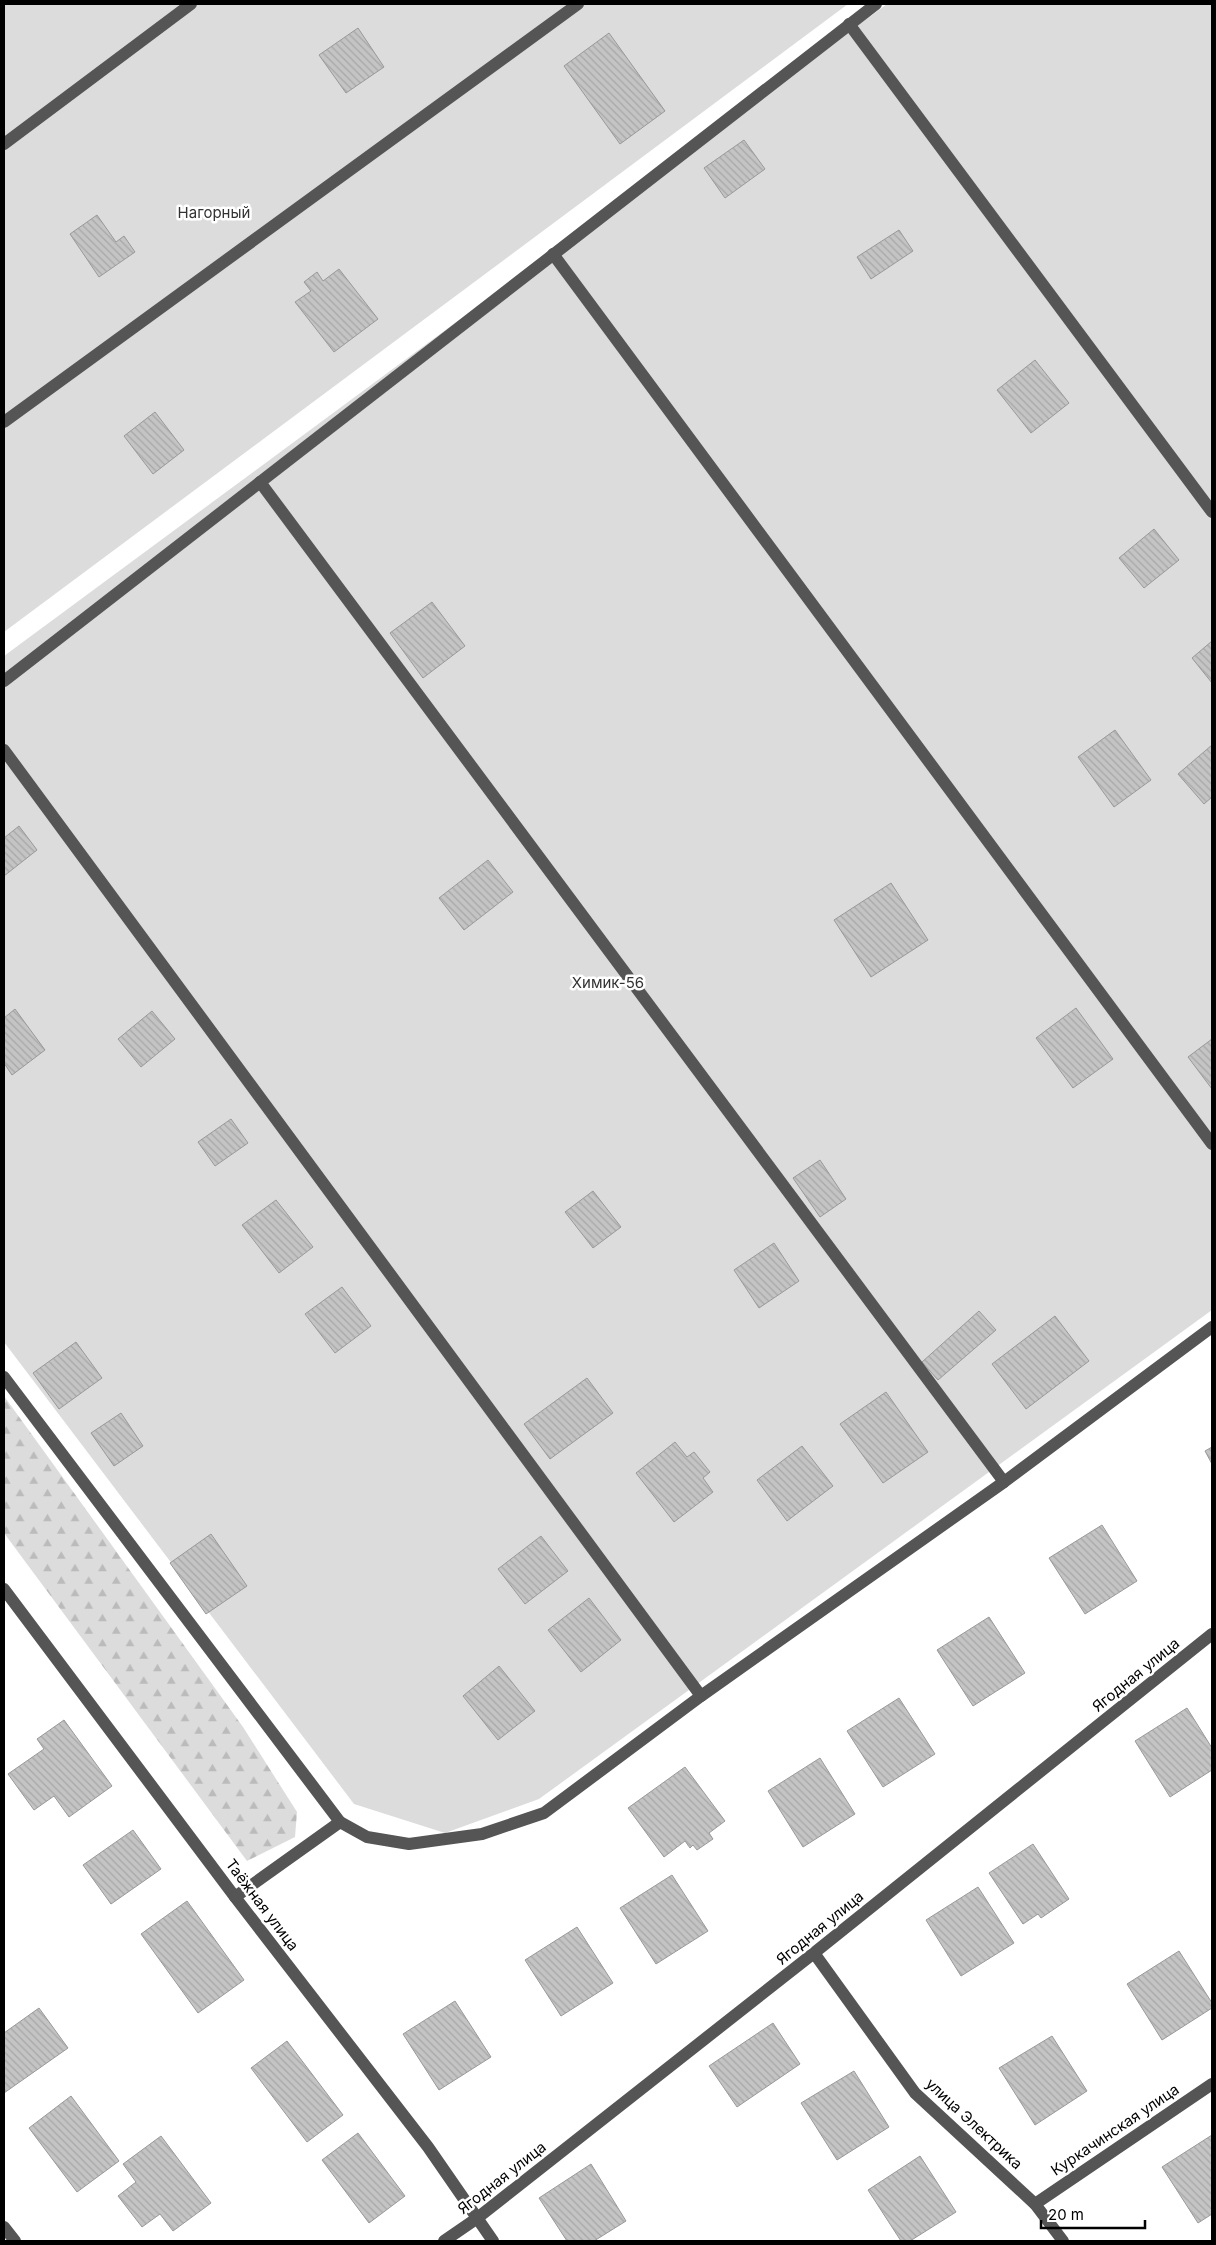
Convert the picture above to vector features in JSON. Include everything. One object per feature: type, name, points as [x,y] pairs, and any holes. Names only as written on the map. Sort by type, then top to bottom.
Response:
[{"type":"street","points":[[4,144],[191,4]]},
{"type":"street","points":[[4,422],[578,4]]},
{"type":"street","points":[[4,681],[876,4]]},
{"type":"street","points":[[849,24],[1212,512]]},
{"type":"street","points":[[553,254],[1212,1144]]},
{"type":"street","points":[[260,482],[1004,1482]]},
{"type":"street","points":[[4,750],[701,1696]]},
{"type":"street","points":[[4,1376],[340,1822],[367,1837],[409,1844],[482,1834],[544,1813],[701,1696],[1004,1482],[1212,1327]]},
{"type":"street","name":"Таёжная улица","points":[[4,1589],[235,1896],[428,2147],[493,2241]]},
{"type":"street","name":"Ягодная улица","points":[[444,2241],[476,2219],[814,1953],[1212,1634]]},
{"type":"street","points":[[235,1896],[340,1822]]},
{"type":"street","name":"улица Электрика","points":[[814,1953],[915,2093],[1036,2204],[1063,2241]]},
{"type":"street","name":"Куркачинская улица","points":[[1036,2204],[1212,2084]]},
{"type":"green space","name":"Нагорный","points":[[4,4],[848,4],[4,632]]},
{"type":"green space","name":"Химик-56","points":[[887,4],[1212,4],[1212,1310],[539,1799],[445,1833],[354,1804],[4,1342],[4,656]]},
{"type":"green space","points":[[4,1396],[243,1727],[297,1812],[295,1837],[247,1861],[4,1533]]},
{"type":"building","points":[[358,28],[384,67],[346,93],[319,55]]},
{"type":"building","points":[[609,33],[665,111],[620,144],[564,66]]},
{"type":"building","points":[[744,140],[765,169],[725,198],[704,168]]},
{"type":"building","points":[[97,215],[116,242],[124,236],[135,252],[99,277],[70,234]]},
{"type":"building","points":[[899,230],[913,251],[871,279],[857,257]]},
{"type":"building","points":[[339,269],[378,319],[334,352],[295,302],[311,291],[304,282],[317,272],[323,281]]},
{"type":"building","points":[[1035,360],[1069,403],[1031,433],[997,390]]},
{"type":"building","points":[[155,412],[184,450],[153,474],[124,436]]},
{"type":"building","points":[[1154,529],[1179,560],[1144,588],[1119,558]]},
{"type":"building","points":[[432,602],[465,646],[423,678],[390,633]]},
{"type":"building","points":[[1212,641],[1212,683],[1192,658]]},
{"type":"building","points":[[1115,730],[1151,780],[1114,807],[1078,757]]},
{"type":"building","points":[[1212,745],[1212,797],[1204,804],[1178,774]]},
{"type":"building","points":[[19,826],[37,850],[4,876],[4,838]]},
{"type":"building","points":[[488,860],[513,892],[464,930],[439,898]]},
{"type":"building","points":[[891,883],[928,940],[871,977],[834,920]]},
{"type":"building","points":[[1076,1008],[1113,1059],[1073,1088],[1036,1038]]},
{"type":"building","points":[[15,1009],[45,1050],[12,1075],[4,1063],[4,1018]]},
{"type":"building","points":[[152,1011],[175,1039],[141,1067],[118,1039]]},
{"type":"building","points":[[1212,1039],[1212,1089],[1188,1057]]},
{"type":"building","points":[[231,1119],[248,1143],[215,1166],[198,1142]]},
{"type":"building","points":[[820,1160],[846,1199],[820,1217],[793,1178]]},
{"type":"building","points":[[593,1191],[621,1227],[593,1248],[565,1212]]},
{"type":"building","points":[[276,1200],[313,1247],[279,1273],[242,1225]]},
{"type":"building","points":[[774,1243],[799,1281],[759,1308],[734,1270]]},
{"type":"building","points":[[342,1287],[371,1326],[335,1353],[305,1314]]},
{"type":"building","points":[[979,1311],[996,1330],[938,1380],[922,1362]]},
{"type":"building","points":[[1055,1316],[1089,1361],[1026,1409],[992,1364]]},
{"type":"building","points":[[76,1342],[102,1378],[59,1409],[33,1373]]},
{"type":"building","points":[[587,1378],[613,1413],[550,1459],[524,1424]]},
{"type":"building","points":[[886,1392],[928,1452],[883,1483],[840,1424]]},
{"type":"building","points":[[121,1413],[143,1446],[114,1466],[91,1433]]},
{"type":"building","points":[[675,1442],[687,1457],[694,1452],[710,1472],[703,1478],[713,1492],[674,1522],[636,1473]]},
{"type":"building","points":[[802,1446],[833,1486],[787,1521],[757,1480]]},
{"type":"building","points":[[1212,1447],[1212,1464],[1205,1451]]},
{"type":"building","points":[[1102,1525],[1137,1581],[1085,1614],[1049,1558]]},
{"type":"building","points":[[211,1534],[247,1586],[206,1614],[170,1563]]},
{"type":"building","points":[[541,1536],[568,1571],[525,1604],[498,1569]]},
{"type":"building","points":[[589,1598],[621,1640],[581,1672],[548,1630]]},
{"type":"building","points":[[989,1617],[1025,1673],[973,1706],[937,1650]]},
{"type":"building","points":[[499,1666],[535,1711],[498,1740],[463,1696]]},
{"type":"building","points":[[899,1698],[935,1754],[883,1787],[847,1731]]},
{"type":"building","points":[[1187,1708],[1212,1748],[1212,1770],[1170,1797],[1135,1741]]},
{"type":"building","points":[[64,1720],[112,1786],[69,1817],[54,1796],[34,1810],[8,1774],[44,1749],[37,1739]]},
{"type":"building","points":[[820,1758],[855,1814],[803,1847],[768,1791]]},
{"type":"building","points":[[685,1767],[725,1821],[709,1833],[713,1839],[697,1850],[693,1845],[690,1848],[685,1841],[664,1857],[628,1808]]},
{"type":"building","points":[[133,1830],[161,1869],[111,1904],[83,1865]]},
{"type":"building","points":[[1033,1844],[1069,1899],[1041,1918],[1038,1914],[1023,1924],[989,1873]]},
{"type":"building","points":[[672,1875],[708,1931],[656,1964],[620,1908]]},
{"type":"building","points":[[978,1887],[1014,1943],[961,1976],[926,1920]]},
{"type":"building","points":[[187,1901],[244,1980],[198,2013],[141,1934]]},
{"type":"building","points":[[577,1927],[613,1983],[561,2016],[525,1960]]},
{"type":"building","points":[[1179,1951],[1212,2003],[1212,2008],[1162,2040],[1127,1984]]},
{"type":"building","points":[[455,2001],[491,2057],[439,2090],[403,2034]]},
{"type":"building","points":[[39,2008],[68,2048],[4,2093],[4,2033]]},
{"type":"building","points":[[773,2023],[800,2064],[737,2107],[709,2066]]},
{"type":"building","points":[[1052,2036],[1087,2091],[1035,2125],[999,2068]]},
{"type":"building","points":[[287,2041],[343,2115],[307,2142],[251,2068]]},
{"type":"building","points":[[854,2071],[889,2127],[837,2160],[801,2103]]},
{"type":"building","points":[[71,2096],[119,2161],[77,2192],[29,2128]]},
{"type":"building","points":[[358,2133],[405,2196],[369,2223],[322,2160]]},
{"type":"building","points":[[1212,2135],[1212,2214],[1198,2223],[1162,2167]]},
{"type":"building","points":[[161,2136],[211,2203],[173,2231],[160,2214],[142,2227],[118,2196],[136,2182],[123,2164]]},
{"type":"building","points":[[920,2156],[956,2212],[910,2241],[901,2241],[868,2190]]},
{"type":"building","points":[[591,2164],[626,2221],[594,2241],[567,2241],[539,2198]]}]
